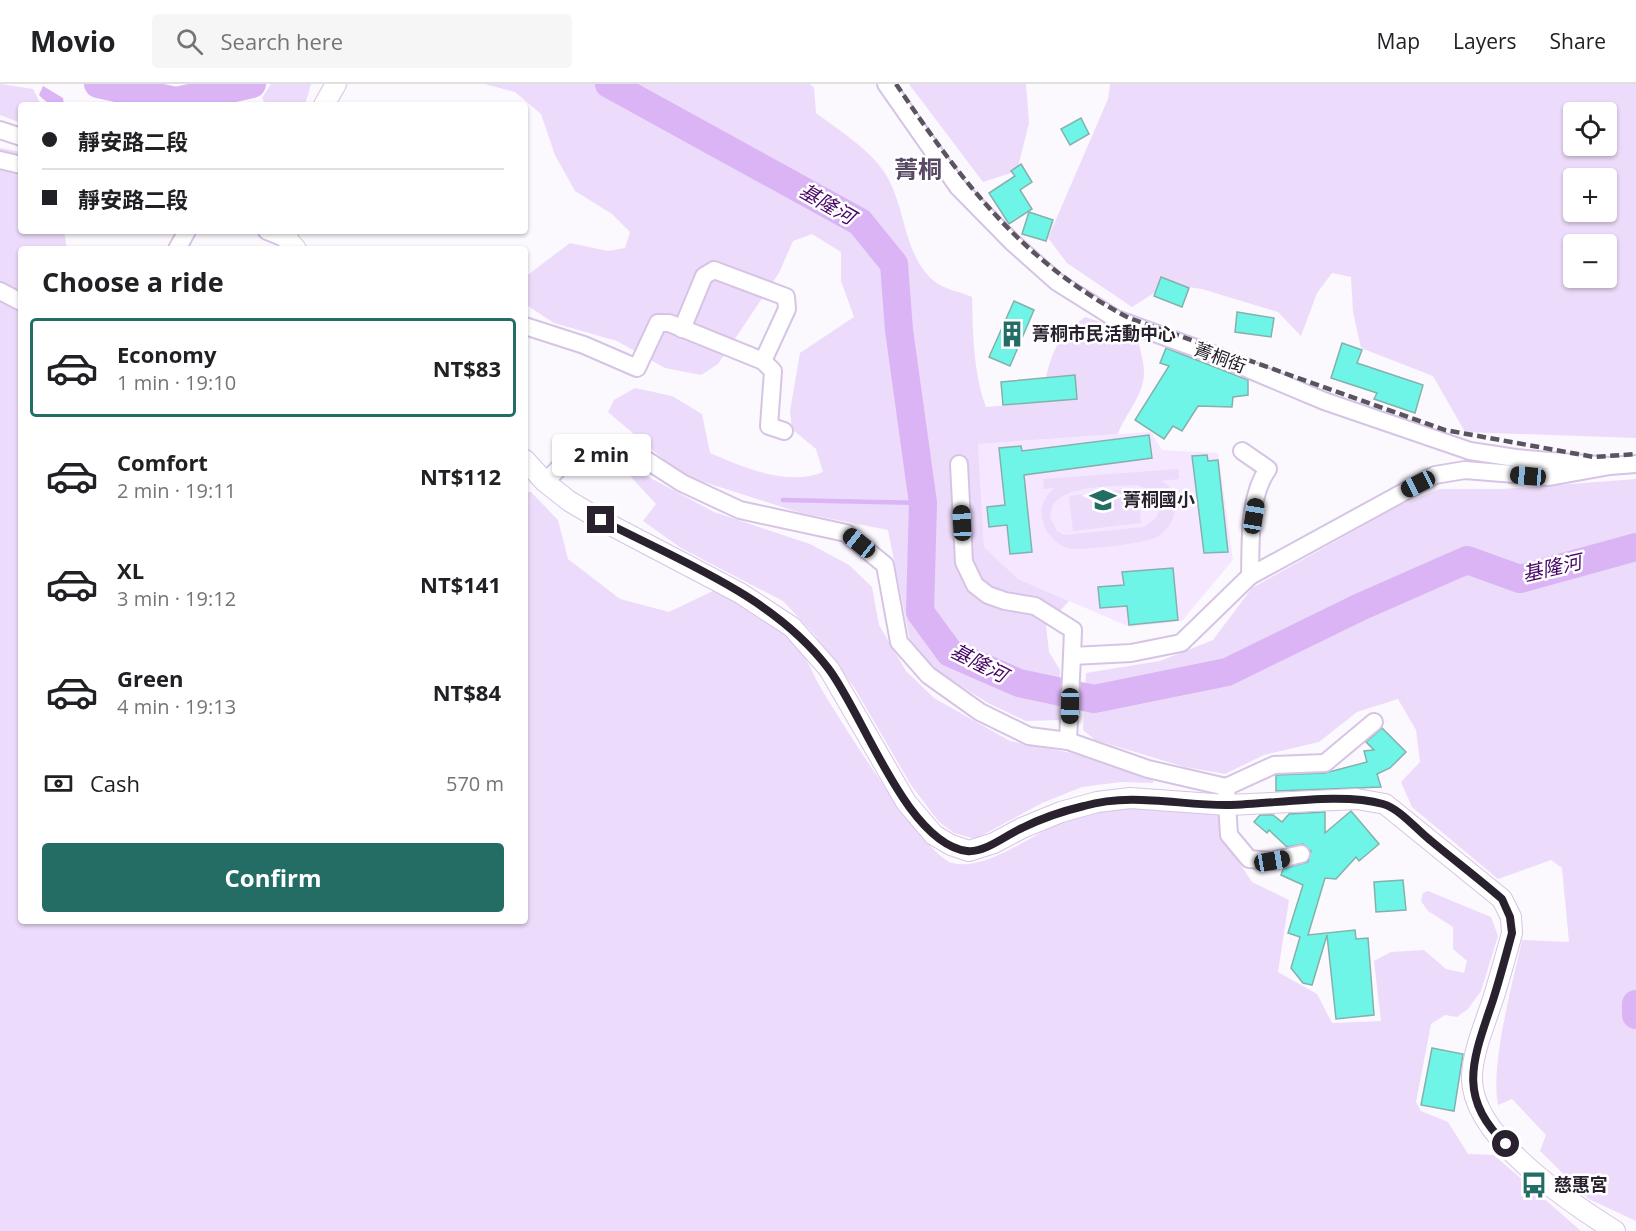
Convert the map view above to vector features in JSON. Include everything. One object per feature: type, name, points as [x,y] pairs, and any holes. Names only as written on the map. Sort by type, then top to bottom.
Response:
[{"type":"main road","points":[[324,102],[328,84]]},
{"type":"main road","points":[[325,102],[336,84]]},
{"type":"main road","points":[[528,462],[545,482],[601,520],[740,593],[792,627],[829,669],[906,802],[934,835],[951,845],[969,851],[994,843],[1022,828],[1061,812],[1096,802],[1130,798],[1227,796],[1357,799],[1385,804],[1502,899],[1510,917],[1512,933],[1476,1049],[1472,1077],[1477,1105],[1491,1131],[1558,1193],[1615,1231]]},
{"type":"street","name":"菁桐街","points":[[886,84],[958,187],[996,227],[1057,282],[1116,319],[1215,355],[1324,401],[1470,451],[1516,458],[1610,466],[1636,465]]},
{"type":"street","points":[[0,130],[18,136]]},
{"type":"street","points":[[0,160],[18,164]]},
{"type":"street","points":[[275,234],[290,240]]},
{"type":"street","points":[[682,329],[704,276],[714,270],[786,297],[788,309],[763,361]]},
{"type":"street","points":[[0,291],[18,300]]},
{"type":"street","points":[[528,327],[584,345],[637,368],[658,323],[669,323],[763,361],[773,371],[769,426],[784,431]]},
{"type":"street","points":[[545,482],[575,452],[591,444],[628,448],[682,483],[740,510],[846,533],[885,565],[899,642],[928,675],[980,712],[1029,736],[1069,733],[1148,769],[1227,796]]},
{"type":"street","points":[[1242,451],[1268,469],[1260,481],[1251,533],[1250,576]]},
{"type":"street","points":[[959,464],[964,562],[975,585],[988,595],[1005,601],[1035,606],[1073,630],[1069,733]]},
{"type":"street","name":"菁桐街","points":[[1072,663],[1181,643],[1250,576],[1435,475],[1465,470],[1549,477],[1610,466]]},
{"type":"street","points":[[1227,796],[1274,765],[1325,763],[1374,722]]},
{"type":"street","points":[[1227,796],[1229,835],[1249,859],[1272,861],[1301,854]]},
{"type":"shaded area","points":[[0,84],[33,89],[40,102],[18,102],[18,122],[0,115]]},
{"type":"shaded area","points":[[271,84],[311,84],[306,102],[264,102],[262,98]]},
{"type":"shaded area","points":[[485,84],[810,84],[814,88],[816,113],[862,148],[885,173],[897,200],[910,244],[924,270],[938,284],[972,297],[976,366],[986,407],[1077,399],[1075,375],[1046,378],[1051,359],[1059,343],[1085,317],[1113,326],[1138,340],[1144,373],[1143,381],[1138,397],[1118,434],[978,444],[984,547],[1018,579],[1069,601],[1046,626],[1049,652],[1060,670],[1059,720],[1026,721],[988,703],[937,671],[910,641],[888,530],[801,513],[682,475],[608,412],[614,400],[635,388],[672,396],[702,414],[710,453],[751,469],[780,476],[809,476],[823,472],[816,449],[792,429],[790,411],[800,353],[854,317],[841,281],[841,252],[812,234],[793,241],[779,273],[718,364],[701,375],[665,368],[617,341],[554,323],[528,306],[529,274],[570,243],[608,251],[625,248],[630,232],[612,214],[575,191],[555,155],[541,114],[515,92]]},
{"type":"shaded area","points":[[909,84],[1026,84],[1029,123],[1017,171],[983,182]]},
{"type":"shaded area","points":[[1110,84],[1636,84],[1636,438],[1465,432],[1433,376],[1361,348],[1353,312],[1351,277],[1332,273],[1317,293],[1301,336],[1278,312],[1202,289],[1168,284],[1132,307],[1067,263],[1048,238],[1108,99]]},
{"type":"shaded area","points":[[43,86],[63,98],[64,102],[48,102],[39,95]]},
{"type":"shaded area","points":[[0,148],[18,151],[18,234],[64,234],[66,246],[18,246],[18,924],[528,924],[528,492],[531,492],[558,520],[568,559],[620,599],[669,612],[715,590],[782,632],[800,650],[846,729],[903,813],[939,855],[952,863],[964,864],[990,858],[1052,827],[1093,813],[1133,808],[1217,813],[1224,840],[1252,882],[1289,900],[1278,972],[1317,994],[1332,1023],[1381,1021],[1374,961],[1391,952],[1424,950],[1446,969],[1464,973],[1467,961],[1453,949],[1453,927],[1428,911],[1421,901],[1423,893],[1428,891],[1491,917],[1498,936],[1481,991],[1468,1009],[1457,1017],[1445,1015],[1431,1024],[1416,1102],[1421,1111],[1448,1122],[1468,1154],[1494,1155],[1581,1231],[0,1231]]},
{"type":"shaded area","name":"菁桐國小","points":[[1151,432],[1162,450],[1218,453],[1233,560],[1182,621],[1130,627],[1018,579],[984,547],[978,444]]},
{"type":"shaded area","points":[[632,468],[714,512],[810,544],[849,565],[872,587],[879,625],[906,671],[934,698],[1010,741],[1072,753],[1153,780],[1153,783],[1121,782],[1082,787],[1042,803],[975,839],[954,833],[939,822],[911,785],[854,687],[814,634],[783,601],[681,548],[643,521],[656,504],[631,477]]},
{"type":"shaded area","points":[[1178,469],[1179,479],[1161,481],[1174,494],[1175,512],[1167,528],[1152,539],[1101,547],[1069,548],[1052,538],[1042,520],[1044,500],[1054,488],[1044,489],[1043,479]],"holes":[[[1137,485],[1152,491],[1162,503],[1156,518],[1144,527],[1064,535],[1057,531],[1050,517],[1053,506],[1060,498],[1071,492],[1098,487]]]},
{"type":"shaded area","points":[[1636,479],[1636,1221],[1589,1199],[1540,1151],[1546,1135],[1512,1099],[1498,1105],[1496,1088],[1500,1046],[1522,940],[1569,942],[1562,868],[1551,860],[1498,879],[1412,807],[1401,782],[1420,762],[1416,730],[1398,699],[1357,712],[1319,742],[1264,755],[1225,774],[1185,767],[1095,740],[1083,730],[1086,673],[1160,661],[1213,640],[1252,588],[1402,504],[1440,489],[1503,489]]},
{"type":"shaded area","points":[[1137,488],[1141,523],[1073,531],[1069,496]]},
{"type":"building","points":[[1081,118],[1089,134],[1070,145],[1061,129]]},
{"type":"building","points":[[1021,164],[1032,182],[1020,190],[1032,209],[1009,224],[989,193],[1015,176],[1011,171]]},
{"type":"building","points":[[1029,212],[1053,220],[1046,241],[1022,234]]},
{"type":"building","points":[[1161,277],[1189,288],[1182,307],[1154,296]]},
{"type":"building","name":"菁桐市民活動中心","points":[[1014,301],[1034,310],[1010,366],[989,357]]},
{"type":"building","points":[[1237,312],[1274,318],[1271,337],[1235,332]]},
{"type":"building","points":[[1342,343],[1362,350],[1357,363],[1423,385],[1415,413],[1374,399],[1377,393],[1331,378]]},
{"type":"building","points":[[1166,348],[1248,380],[1248,395],[1233,397],[1232,407],[1198,406],[1182,431],[1173,426],[1164,439],[1135,420],[1169,366],[1160,363]]},
{"type":"building","points":[[1075,375],[1077,399],[1003,405],[1001,382]]},
{"type":"building","points":[[1149,435],[1152,458],[1024,475],[1032,552],[1010,554],[1007,525],[989,527],[987,507],[1005,505],[999,448],[1021,446],[1022,451]]},
{"type":"building","points":[[1207,455],[1208,461],[1218,460],[1228,552],[1204,553],[1192,456]]},
{"type":"building","points":[[1173,568],[1178,620],[1129,625],[1127,606],[1100,608],[1098,587],[1124,585],[1122,572]]},
{"type":"building","points":[[1382,728],[1406,752],[1390,768],[1377,774],[1381,787],[1276,791],[1276,775],[1325,773],[1367,762],[1364,751],[1374,750],[1366,742]]},
{"type":"building","points":[[1351,811],[1379,844],[1359,861],[1356,857],[1336,879],[1325,878],[1308,935],[1355,930],[1356,939],[1368,938],[1374,1015],[1336,1019],[1327,935],[1312,985],[1303,983],[1291,968],[1300,937],[1288,933],[1303,885],[1281,875],[1283,869],[1308,862],[1311,851],[1303,844],[1287,847],[1269,830],[1267,833],[1254,822],[1260,815],[1273,815],[1282,822],[1289,814],[1325,812],[1325,833]]},
{"type":"building","points":[[1403,880],[1406,910],[1376,912],[1374,882]]},
{"type":"building","points":[[1432,1048],[1463,1054],[1454,1111],[1421,1105]]},
{"type":"waterway","name":"基隆河","points":[[98,84],[176,101],[252,84]]},
{"type":"waterway","name":"基隆河","points":[[609,84],[860,222],[894,264],[899,330],[923,503],[920,612],[950,653],[1019,683],[1094,699],[1227,672],[1360,607],[1467,560],[1520,579],[1636,547]]},
{"type":"waterway","points":[[783,500],[923,503]]},
{"type":"waterway","name":"基隆河","points":[[1636,1004],[1636,1015]]},
{"type":"railway","points":[[896,84],[945,154],[997,217],[1057,272],[1091,296],[1129,318],[1445,430],[1594,457],[1636,454]]},
{"type":"place","name":"菁桐市民活動中心","points":[[1012,334]]},
{"type":"place","name":"菁桐國小","points":[[1103,500]]},
{"type":"place","name":"慈惠宮","points":[[1534,1185]]},
{"type":"district","name":"菁桐","points":[[918,170]]},
{"type":"route","points":[[601,520],[740,593],[792,627],[829,669],[906,802],[934,835],[951,845],[969,851],[994,843],[1022,828],[1061,812],[1096,802],[1130,798],[1227,805],[1357,799],[1385,804],[1502,899],[1510,917],[1512,933],[1476,1049],[1472,1077],[1477,1105],[1491,1131],[1506,1144]]}]
